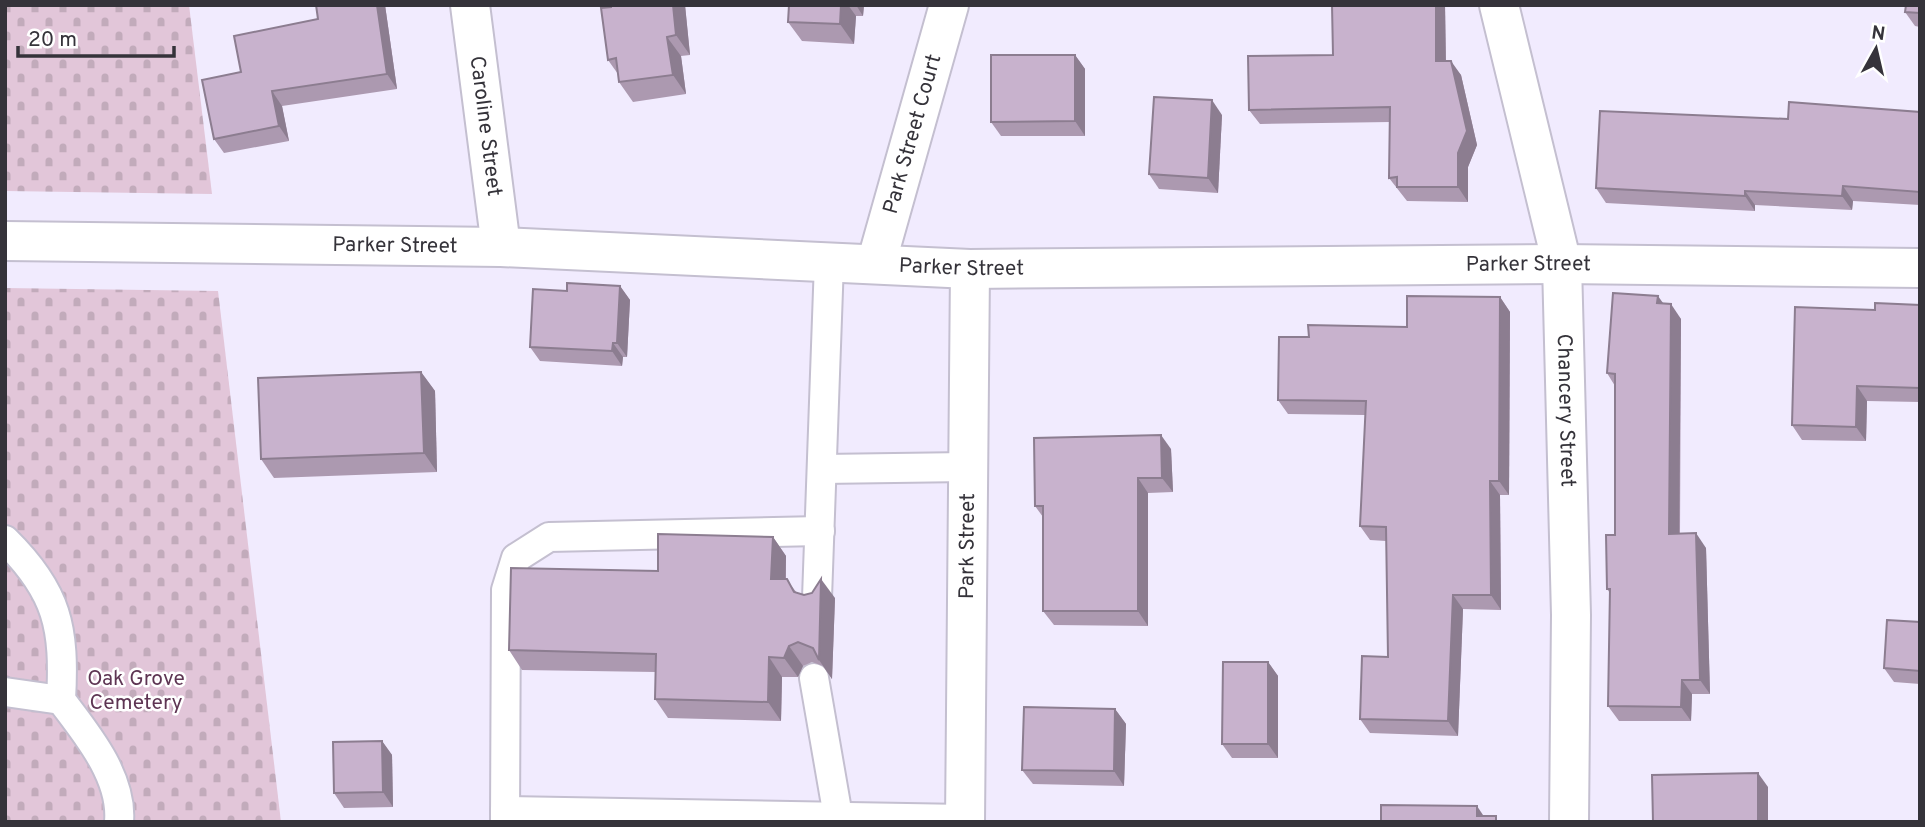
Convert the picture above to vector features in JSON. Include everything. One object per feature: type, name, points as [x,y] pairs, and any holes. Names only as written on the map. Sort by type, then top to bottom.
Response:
[{"type":"main road","name":"Caroline Street","points":[[470,5],[501,247]]},
{"type":"main road","name":"Park Street Court","points":[[876,264],[949,5]]},
{"type":"main road","name":"Chancery Street","points":[[1499,5],[1562,264],[1571,615],[1569,822]]},
{"type":"main road","name":"Parker Street","points":[[5,241],[501,247],[970,269],[1562,264],[1920,268]]},
{"type":"main road","name":"Park Street","points":[[965,820],[970,269]]},
{"type":"lane","points":[[817,598],[829,262]]},
{"type":"lane","points":[[822,469],[967,467]]},
{"type":"lane","points":[[820,531],[548,537],[516,558],[506,590],[505,816],[965,820]]},
{"type":"lane","points":[[5,540],[30,565],[48,594],[59,624],[64,654],[61,700],[93,742],[112,782],[120,810],[119,822]]},
{"type":"lane","points":[[814,678],[839,819]]},
{"type":"lane","points":[[5,692],[61,700]]},
{"type":"green space","points":[[5,5],[189,5],[212,194],[5,191]]},
{"type":"green space","name":"Oak Grove Cemetery","points":[[5,288],[218,291],[281,822],[5,822]]},
{"type":"building","points":[[316,5],[377,5],[387,74],[272,91],[279,126],[214,139],[202,80],[241,72],[234,36],[318,19]]},
{"type":"building","points":[[611,5],[673,5],[676,35],[667,37],[673,75],[619,82],[616,58],[608,60],[601,8]]},
{"type":"building","points":[[789,5],[841,5],[840,24],[788,22]]},
{"type":"building","points":[[1332,5],[1436,5],[1436,61],[1451,61],[1467,131],[1458,153],[1458,187],[1397,187],[1397,177],[1389,178],[1390,107],[1249,110],[1248,56],[1333,55]]},
{"type":"building","points":[[1906,5],[1920,5],[1920,13],[1905,12]]},
{"type":"building","points":[[991,55],[1075,55],[1075,121],[991,122]]},
{"type":"building","points":[[1154,97],[1212,100],[1208,178],[1149,174]]},
{"type":"building","points":[[1789,102],[1920,112],[1920,192],[1843,186],[1842,196],[1745,191],[1745,196],[1596,188],[1600,111],[1788,119]]},
{"type":"building","points":[[567,283],[620,286],[617,343],[613,343],[612,351],[530,347],[533,289],[567,291]]},
{"type":"building","points":[[1613,293],[1658,296],[1657,303],[1671,304],[1669,534],[1696,533],[1700,680],[1682,680],[1681,707],[1608,706],[1610,589],[1607,589],[1606,535],[1615,535],[1615,374],[1607,373]]},
{"type":"building","points":[[1407,296],[1500,297],[1499,481],[1490,481],[1491,595],[1453,595],[1448,721],[1360,719],[1362,656],[1388,657],[1386,527],[1360,526],[1366,401],[1278,400],[1279,337],[1309,337],[1308,325],[1407,327]]},
{"type":"building","points":[[1875,303],[1920,305],[1920,388],[1857,386],[1856,427],[1792,425],[1795,307],[1875,310]]},
{"type":"building","points":[[421,372],[424,453],[261,459],[258,378]]},
{"type":"building","points":[[1161,435],[1162,478],[1138,478],[1138,611],[1043,611],[1043,506],[1035,506],[1034,438]]},
{"type":"building","points":[[658,534],[773,537],[771,579],[787,579],[794,592],[804,595],[812,593],[821,579],[819,660],[813,648],[798,642],[789,646],[784,658],[769,657],[768,702],[655,699],[656,654],[509,650],[511,568],[658,571]]},
{"type":"building","points":[[1887,620],[1920,622],[1920,671],[1884,668]]},
{"type":"building","points":[[1223,662],[1268,662],[1268,744],[1222,744]]},
{"type":"building","points":[[1024,707],[1115,709],[1114,771],[1022,770]]},
{"type":"building","points":[[382,741],[383,792],[334,793],[333,742]]},
{"type":"building","points":[[1758,773],[1758,822],[1653,822],[1652,775]]},
{"type":"building","points":[[1381,805],[1477,806],[1477,816],[1496,816],[1496,822],[1381,822]]}]
